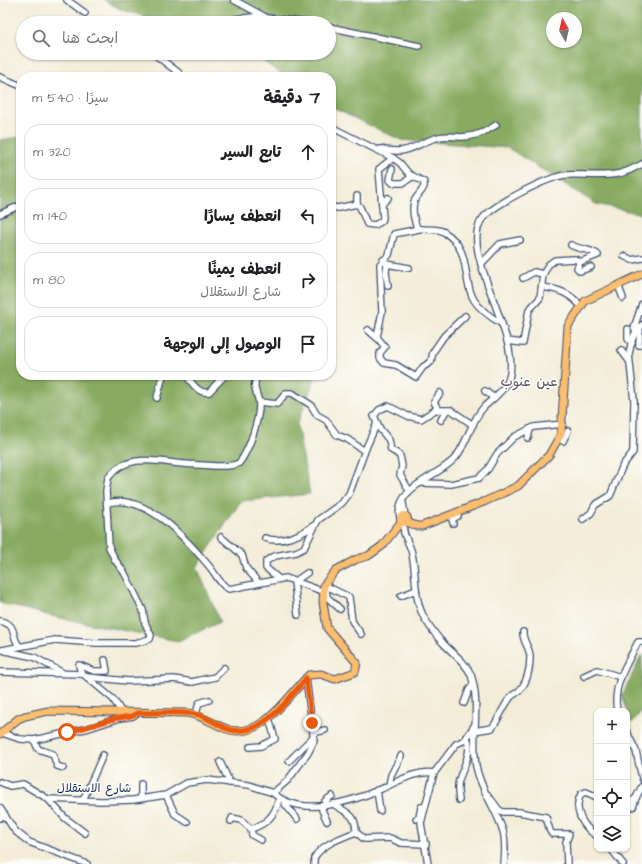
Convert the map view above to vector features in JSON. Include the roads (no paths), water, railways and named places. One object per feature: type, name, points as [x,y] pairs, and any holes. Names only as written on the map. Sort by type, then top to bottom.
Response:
[{"type":"main road","points":[[1,733],[18,719],[41,711],[121,711],[137,713],[196,714],[231,730],[251,728],[269,718],[291,696],[306,678],[315,673],[335,679],[356,672],[357,668],[354,659],[327,628],[324,622],[325,587],[336,570],[351,561],[368,556],[382,546],[404,520],[417,526],[422,526],[518,486],[549,456],[560,439],[568,326],[580,305],[593,296],[642,274]]},
{"type":"street","points":[[67,0],[85,13]]},
{"type":"street","points":[[234,0],[261,16]]},
{"type":"street","points":[[336,28],[419,46]]},
{"type":"street","points":[[162,60],[178,72]]},
{"type":"street","points":[[0,77],[16,84]]},
{"type":"street","points":[[370,147],[392,152],[404,151],[415,148],[439,137],[464,137],[478,135],[496,125]]},
{"type":"street","points":[[336,128],[393,158],[400,163],[412,177],[422,180],[425,184],[414,204],[416,226],[419,229]]},
{"type":"street","points":[[357,196],[357,204],[360,207],[365,221],[370,225],[382,221],[379,169],[393,158]]},
{"type":"street","points":[[504,864],[505,844],[502,830],[486,794],[476,766],[474,729],[476,713],[473,685],[468,670],[441,642],[425,620],[418,603],[413,558],[404,533],[403,499],[409,490],[422,483],[456,458],[482,410],[508,385],[510,371],[507,341],[481,264],[477,238],[478,226],[483,223],[488,213],[510,199],[555,177],[616,174],[642,164]]},
{"type":"street","points":[[392,170],[390,180],[393,183],[403,183],[412,177]]},
{"type":"street","points":[[382,204],[388,198]]},
{"type":"street","points":[[336,208],[357,204]]},
{"type":"street","points":[[0,214],[16,207]]},
{"type":"street","points":[[377,338],[382,316],[380,270],[389,255],[394,234],[419,229],[438,230],[450,238],[459,249],[466,263],[468,279],[474,299],[485,311],[502,324]]},
{"type":"street","points":[[481,264],[500,244],[520,240]]},
{"type":"street","points":[[571,245],[580,250],[594,251],[600,256],[580,262],[577,268],[580,271],[590,267]]},
{"type":"street","points":[[624,256],[632,260],[642,258]]},
{"type":"street","points":[[507,341],[524,345],[529,310],[540,298],[543,274],[548,265],[555,260],[575,259],[580,262]]},
{"type":"street","points":[[385,262],[409,268]]},
{"type":"street","points":[[385,262],[388,286]]},
{"type":"street","points":[[523,278],[534,272],[543,274]]},
{"type":"street","points":[[618,285],[623,298]]},
{"type":"street","points":[[542,287],[555,288],[569,294],[580,305]]},
{"type":"street","points":[[639,328],[634,328],[634,324],[642,304]]},
{"type":"street","points":[[368,330],[385,345],[380,353],[382,361],[386,364],[396,365],[416,377],[423,367],[431,362],[433,352],[444,336],[465,316]]},
{"type":"street","points":[[583,519],[591,513],[595,505],[610,496],[623,465],[633,452],[634,401],[629,354],[639,328]]},
{"type":"street","points":[[639,328],[639,345]]},
{"type":"street","points":[[628,329],[628,339],[632,343]]},
{"type":"street","points":[[621,350],[631,362]]},
{"type":"street","points":[[157,398],[162,380]]},
{"type":"street","points":[[190,380],[199,390],[206,393],[209,392],[220,380]]},
{"type":"street","points":[[1,650],[55,640],[96,643],[136,643],[150,639],[143,610],[124,572],[115,560],[109,547],[106,491],[108,478],[118,468],[132,462],[152,459],[185,464],[231,466],[239,463],[250,442],[259,402],[256,397],[255,386],[257,380]]},
{"type":"street","points":[[485,391],[494,398]]},
{"type":"street","points":[[259,402],[277,404],[286,393],[292,393],[311,406],[317,414],[326,420],[337,436],[347,439],[363,450],[366,448]]},
{"type":"street","points":[[438,409],[434,402],[440,393]]},
{"type":"street","points":[[409,490],[400,475],[402,466],[400,456],[392,452],[389,448],[389,440],[380,429],[374,416],[376,413],[388,406],[408,416],[421,419],[438,409],[446,411],[451,410],[473,425]]},
{"type":"street","points":[[441,420],[446,411]]},
{"type":"street","points":[[265,538],[272,540],[291,537],[306,531],[342,503],[349,494],[377,423]]},
{"type":"street","points":[[422,483],[451,484],[479,478],[486,472],[494,458],[506,444],[536,426],[562,424]]},
{"type":"street","points":[[528,438],[530,429]]},
{"type":"street","points":[[560,439],[563,441],[568,431]]},
{"type":"street","points":[[107,504],[125,503],[140,507],[158,515],[187,540],[226,588],[234,590],[258,582],[286,578],[325,587],[349,597],[352,621],[361,634]]},
{"type":"street","points":[[453,523],[452,520],[458,516],[457,512]]},
{"type":"street","points":[[278,578],[266,568],[266,561],[279,555],[302,550],[307,543],[315,524]]},
{"type":"street","points":[[221,537],[233,545],[243,556],[246,568],[258,582]]},
{"type":"street","points":[[298,615],[294,582],[307,573]]},
{"type":"street","points":[[325,587],[327,597],[340,609]]},
{"type":"street","points":[[400,596],[416,590]]},
{"type":"street","points":[[0,621],[9,623],[12,626],[15,641],[19,646]]},
{"type":"street","points":[[474,729],[482,731],[492,728],[510,698],[519,691],[524,682],[530,658],[530,651],[523,637],[523,632]]},
{"type":"street","points":[[616,708],[615,694],[621,676],[638,642],[642,642]]},
{"type":"street","points":[[1,650],[34,657],[63,673]]},
{"type":"street","points":[[81,674],[78,665],[94,671],[107,671],[105,660]]},
{"type":"street","points":[[87,677],[128,681],[174,679],[192,682],[215,677],[224,668]]},
{"type":"street","points":[[584,676],[597,670],[621,676]]},
{"type":"street","points":[[0,672],[81,674],[87,677],[113,699],[121,711]]},
{"type":"street","points":[[273,794],[288,780],[308,753],[314,741],[306,678]]},
{"type":"street","points":[[464,703],[469,690],[473,685]]},
{"type":"street","points":[[196,714],[199,703],[210,700]]},
{"type":"street","points":[[1,733],[20,739],[34,740],[89,728],[120,718],[133,716],[137,713]]},
{"type":"street","points":[[250,747],[261,746],[275,738],[269,718]]},
{"type":"street","points":[[428,864],[426,844],[421,823],[434,773],[456,744],[467,737],[474,729]]},
{"type":"street","points":[[288,761],[314,734],[325,730]]},
{"type":"street","points":[[459,800],[459,781],[466,766],[469,749],[467,737]]},
{"type":"street","points":[[630,738],[636,751],[642,778]]},
{"type":"street","points":[[34,740],[38,749],[53,754],[57,766],[63,768]]},
{"type":"street","points":[[83,800],[103,755]]},
{"type":"street","points":[[389,785],[391,776],[401,756]]},
{"type":"street","points":[[220,762],[230,782]]},
{"type":"street","points":[[251,829],[260,826],[271,818],[279,799],[314,807],[333,804],[377,790],[413,775],[427,772],[434,773]]},
{"type":"street","name":"شارع الاستقلال","points":[[0,782],[10,786],[24,784],[48,799],[119,801],[166,795],[193,782],[218,780],[257,787],[273,794],[279,799]]},
{"type":"street","points":[[141,784],[141,798]]},
{"type":"street","points":[[633,808],[642,786]]},
{"type":"street","points":[[377,790],[380,811]]},
{"type":"street","points":[[594,796],[589,793],[583,793],[579,797],[578,806],[584,825],[594,833]]},
{"type":"street","points":[[486,794],[490,796],[499,810],[503,812],[518,812],[546,817],[552,834],[568,834],[566,842],[567,864]]},
{"type":"street","points":[[166,795],[175,814],[187,822]]},
{"type":"street","points":[[327,821],[322,810],[325,802],[332,796]]},
{"type":"street","points":[[630,802],[636,798]]},
{"type":"street","points":[[48,799],[65,818],[86,833]]},
{"type":"street","points":[[314,807],[317,800]]},
{"type":"street","points":[[285,801],[285,804],[297,819]]},
{"type":"street","points":[[333,804],[353,817],[356,823],[356,832],[364,839],[390,838],[401,843],[426,844]]},
{"type":"street","points":[[416,819],[419,818],[421,807],[425,807]]},
{"type":"street","points":[[0,808],[2,817],[29,842],[87,864]]},
{"type":"street","points":[[231,821],[232,818],[241,820],[251,829],[252,835],[261,840]]},
{"type":"street","points":[[314,864],[314,858],[320,852],[332,843],[356,832]]},
{"type":"street","points":[[613,852],[623,864]]},
{"type":"district","name":"عين عنوب","points":[[529,382]]}]
